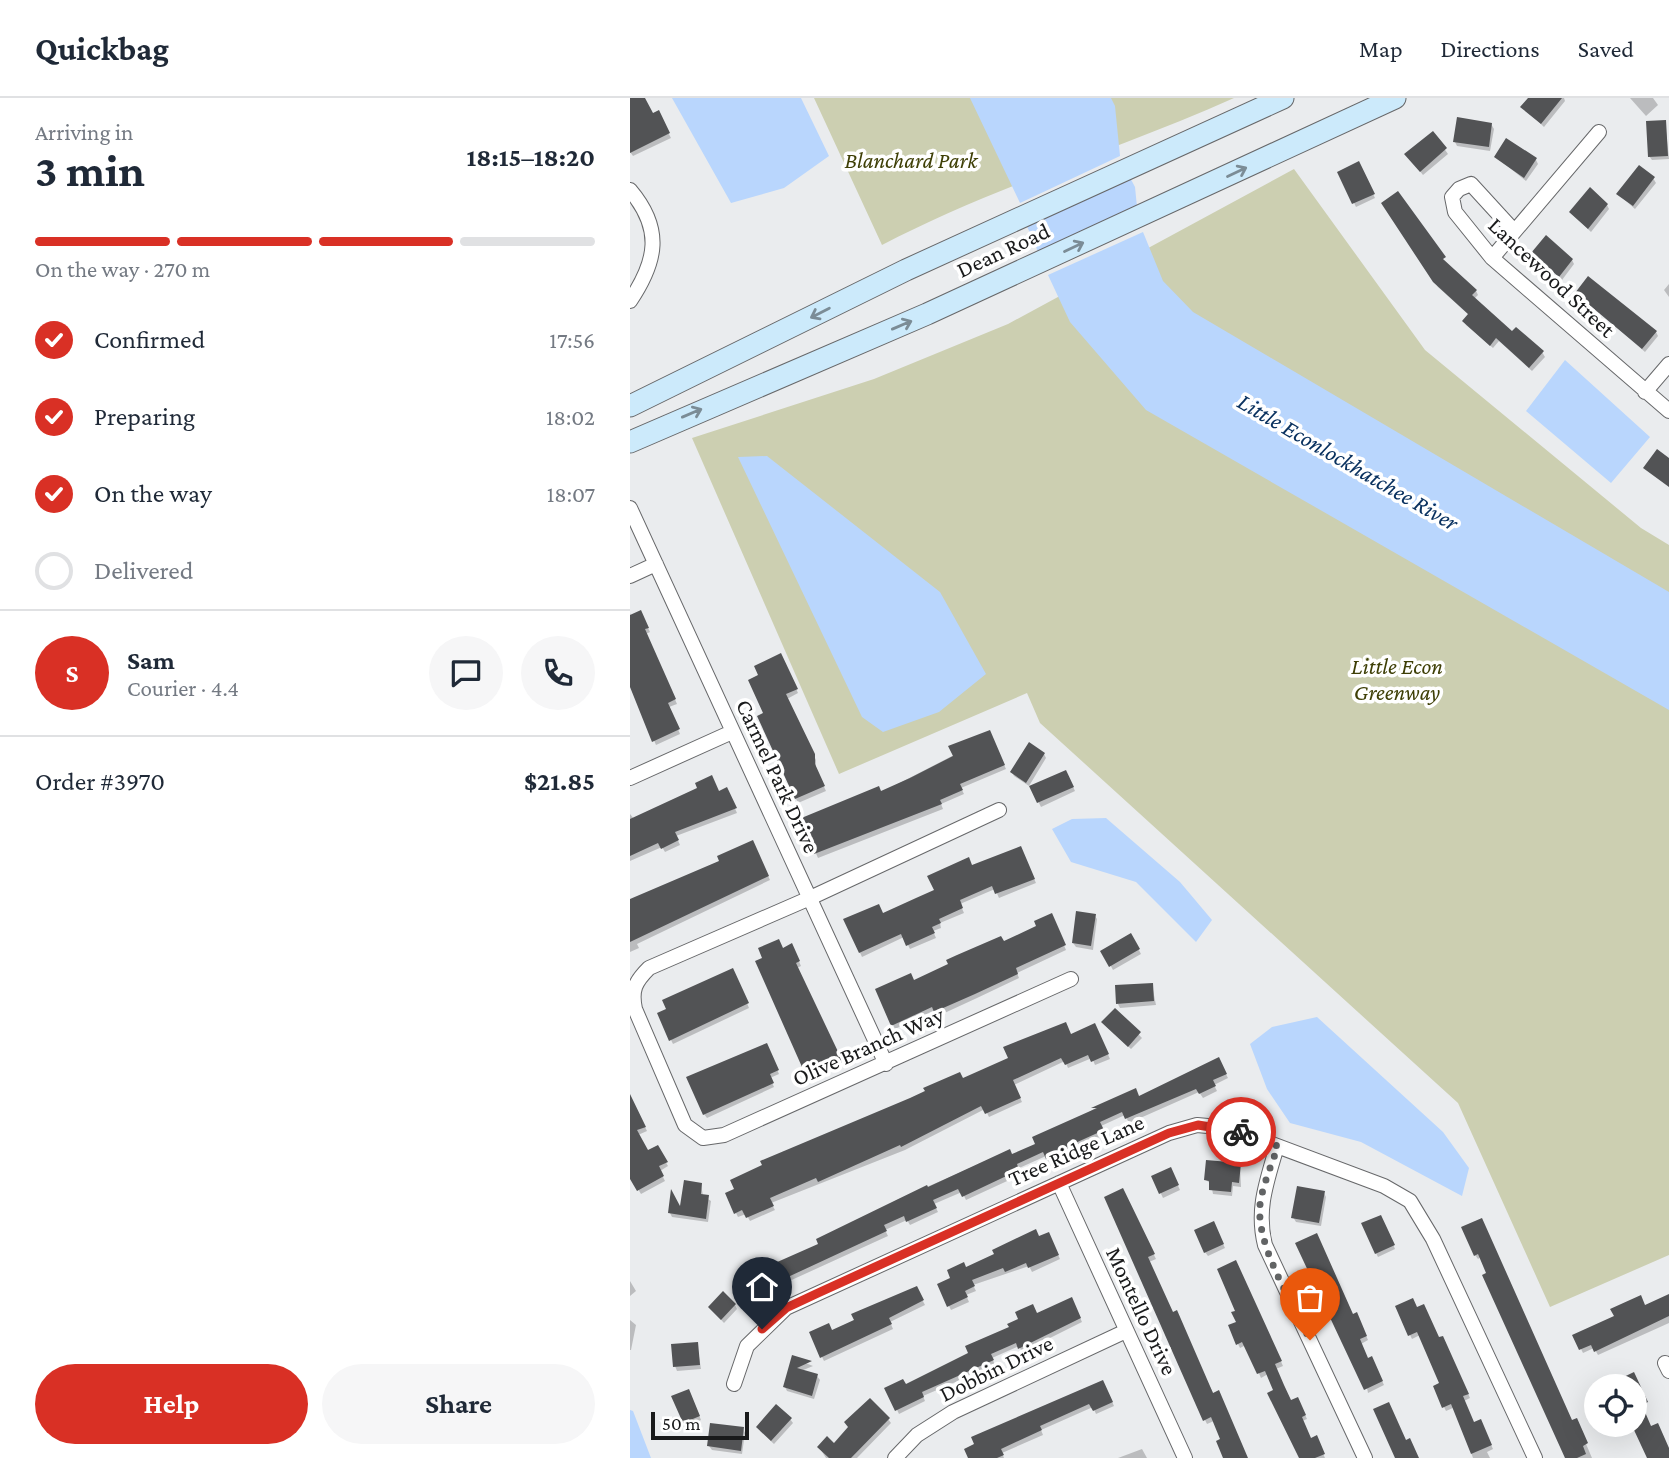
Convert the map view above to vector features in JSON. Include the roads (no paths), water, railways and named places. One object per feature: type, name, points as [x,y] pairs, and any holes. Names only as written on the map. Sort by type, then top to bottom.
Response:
[{"type":"main road","name":"Dean Road","points":[[630,406],[992,231],[1283,98]]},
{"type":"main road","name":"Dean Road","points":[[630,442],[1012,275],[1395,98]]},
{"type":"street","points":[[1492,258],[1599,132]]},
{"type":"street","name":"Lancewood Street","points":[[1514,231],[1471,184],[1459,188],[1452,197],[1455,212],[1492,258],[1669,411]]},
{"type":"street","points":[[630,190],[645,208],[652,230],[652,256],[645,278],[630,301]]},
{"type":"street","points":[[1645,392],[1669,364]]},
{"type":"street","name":"Carmel Park Drive","points":[[630,508],[886,1064]]},
{"type":"street","points":[[630,576],[656,564]]},
{"type":"street","points":[[630,778],[732,732]]},
{"type":"street","points":[[810,898],[999,810]]},
{"type":"street","name":"Olive Branch Way","points":[[810,898],[649,968],[636,980],[632,993],[635,1009],[685,1125],[703,1138],[724,1135],[1071,979]]},
{"type":"street","name":"Tree Ridge Lane","points":[[734,1384],[747,1346],[786,1308],[1169,1133],[1198,1125],[1229,1128],[1384,1186],[1410,1201],[1433,1239],[1535,1458]]},
{"type":"street","points":[[1278,1146],[1261,1199],[1260,1225],[1265,1245],[1366,1458]]},
{"type":"street","name":"Montello Drive","points":[[1059,1183],[1185,1458]]},
{"type":"street","name":"Dobbin Drive","points":[[895,1458],[917,1435],[953,1412],[1126,1331]]},
{"type":"water","points":[[672,98],[801,98],[829,156],[784,188],[731,203]]},
{"type":"water","points":[[970,98],[1111,98],[1115,106],[1120,156],[1020,203]]},
{"type":"water","points":[[1126,170],[1135,187],[1138,217],[1042,261],[1023,217]]},
{"type":"water","name":"Little Econlockhatchee River","points":[[1143,232],[1163,281],[1193,312],[1669,592],[1669,710],[1146,410],[1070,322],[1048,275]]},
{"type":"water","points":[[1565,360],[1650,437],[1611,483],[1526,411]]},
{"type":"water","points":[[767,456],[940,592],[986,674],[939,712],[883,732],[862,717],[738,457]]},
{"type":"water","points":[[1106,818],[1180,882],[1212,920],[1196,942],[1136,882],[1071,862],[1052,829],[1072,819]]},
{"type":"water","points":[[1317,1017],[1443,1132],[1469,1168],[1462,1196],[1361,1142],[1290,1123],[1267,1089],[1250,1044],[1272,1027]]},
{"type":"water","points":[[630,1410],[633,1411],[651,1458],[630,1458]]},
{"type":"park label","name":"Blanchard Park","points":[[911,160]]},
{"type":"park label","name":"Little Econ Greenway","points":[[1397,679]]}]
